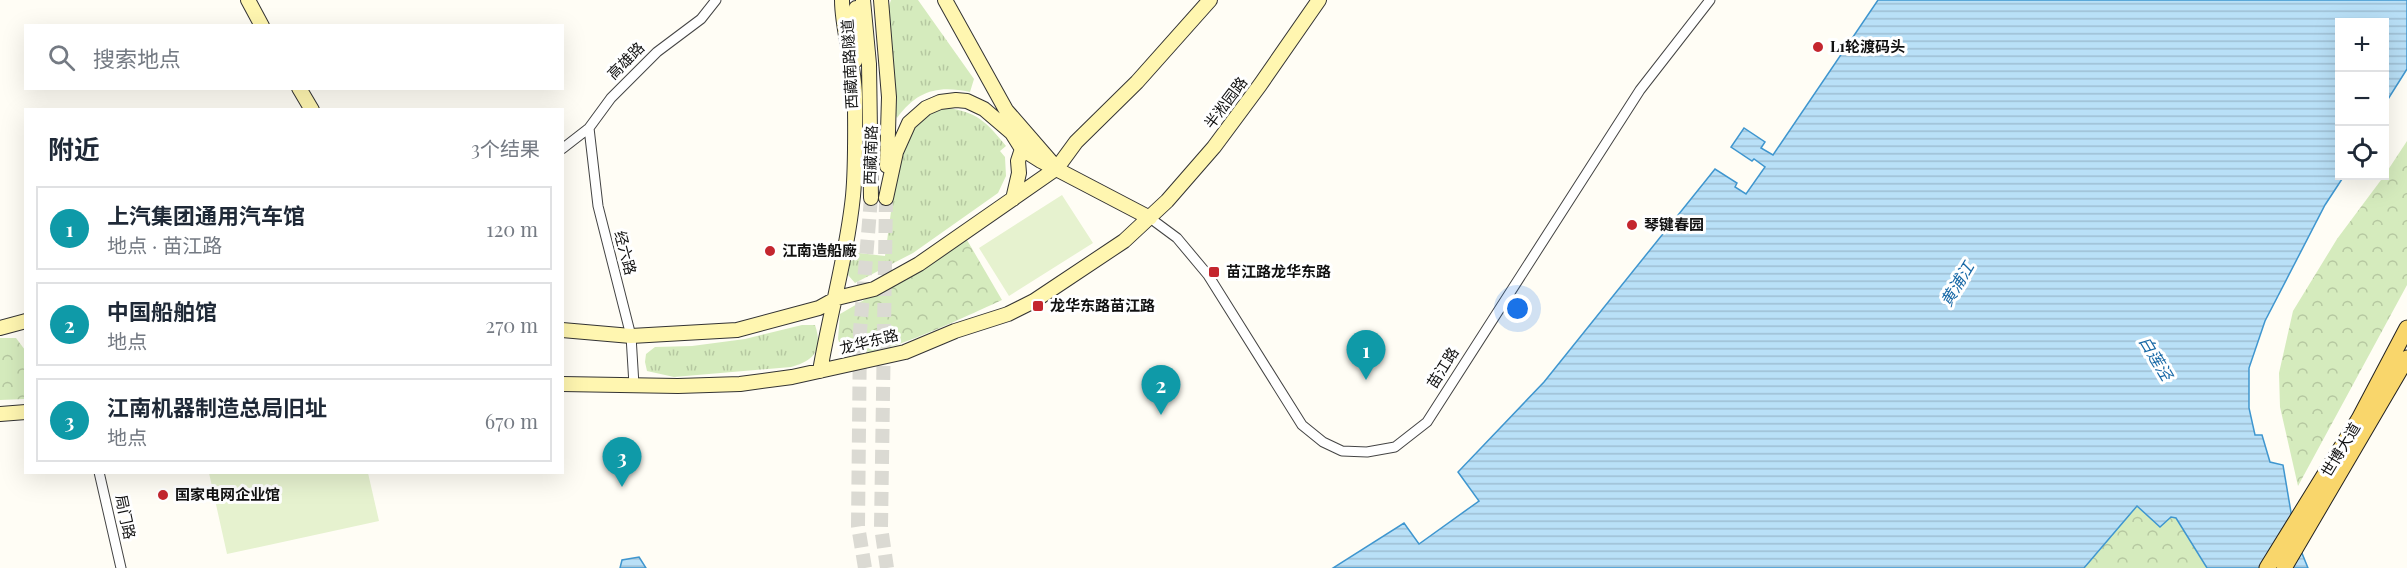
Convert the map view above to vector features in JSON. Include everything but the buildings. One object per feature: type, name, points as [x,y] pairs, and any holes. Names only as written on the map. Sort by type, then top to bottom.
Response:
[{"type":"main road","points":[[248,0],[261,24]]},
{"type":"main road","name":"西藏南路","points":[[842,0],[846,47],[855,96]]},
{"type":"main road","name":"西藏南路","points":[[820,371],[828,322],[837,298],[853,195],[856,0]]},
{"type":"main road","name":"西藏南路隧道","points":[[863,0],[869,64],[871,198]]},
{"type":"main road","name":"西藏南路","points":[[881,0],[889,98],[886,198],[896,152],[909,123],[926,108],[940,102],[967,101],[984,109],[1012,133],[1022,149],[1150,218]]},
{"type":"main road","points":[[883,17],[888,0]]},
{"type":"main road","name":"西藏南路","points":[[945,0],[1006,110],[1057,168]]},
{"type":"main road","points":[[564,330],[631,336],[737,330],[819,308],[837,298],[874,289],[919,264],[1057,168],[1076,142],[1137,82],[1210,0]]},
{"type":"main road","name":"半淞园路","points":[[1150,218],[1214,147],[1260,86],[1319,0]]},
{"type":"main road","points":[[300,90],[311,108]]},
{"type":"main road","points":[[1013,199],[1019,173],[1018,161],[1022,149]]},
{"type":"main road","name":"龙华东路","points":[[564,384],[678,386],[741,384],[820,371],[905,351],[955,331],[1008,314],[1050,291],[1124,241],[1150,218]]},
{"type":"main road","points":[[0,328],[24,322]]},
{"type":"main road","name":"世博大道","points":[[2284,568],[2364,422],[2407,328]]},
{"type":"main road","name":"世博大道","points":[[2267,568],[2407,358]]},
{"type":"main road","points":[[0,414],[24,412]]},
{"type":"street","name":"高雄路","points":[[564,147],[589,128],[611,98],[657,52],[701,20],[716,0]]},
{"type":"street","name":"苗江路","points":[[1150,218],[1177,238],[1208,275],[1302,425],[1323,442],[1342,451],[1367,452],[1395,447],[1427,422],[1640,90],[1710,0]]},
{"type":"street","name":"经六路","points":[[589,128],[602,224],[631,336],[634,385]]},
{"type":"street","name":"局门路","points":[[99,474],[121,568]]},
{"type":"green space","points":[[891,0],[918,0],[974,79],[970,92],[947,89],[929,92],[912,102],[897,118],[893,109],[888,9]]},
{"type":"green space","points":[[950,108],[969,113],[982,121],[1006,146],[1000,151],[1005,157],[1006,176],[998,193],[913,253],[855,283],[848,275],[850,252],[885,256],[897,167],[906,134],[932,111]]},
{"type":"green space","points":[[2407,141],[2407,285],[2298,486],[2280,407],[2279,373],[2293,311],[2337,239],[2381,180],[2389,180],[2389,168]]},
{"type":"green space","points":[[1062,195],[1093,243],[1009,296],[979,248]]},
{"type":"green space","points":[[967,240],[1002,300],[900,344],[860,354],[844,355],[838,339],[840,314]]},
{"type":"green space","points":[[802,325],[815,325],[817,347],[815,353],[806,361],[791,367],[674,377],[647,371],[646,354],[655,347],[692,346],[745,339]]},
{"type":"green space","points":[[0,338],[16,338],[24,349],[24,399],[0,400]]},
{"type":"green space","points":[[209,474],[368,474],[379,521],[227,554]]},
{"type":"green space","points":[[2137,506],[2160,526],[2171,517],[2176,518],[2207,568],[2084,568]]},
{"type":"water","points":[[1878,0],[2407,0],[2407,69],[2389,98],[2389,18],[2335,18],[2335,180],[2341,180],[2325,205],[2265,321],[2249,368],[2249,408],[2255,435],[2262,435],[2270,462],[2283,465],[2295,536],[2308,568],[2207,568],[2176,518],[2171,517],[2160,527],[2137,506],[2084,568],[1333,568],[1404,523],[1419,544],[1479,501],[1458,472],[1544,382],[1715,169],[1737,183],[1735,187],[1746,194],[1765,167],[1731,147],[1744,128],[1765,142],[1761,148],[1773,155]]},
{"type":"water","points":[[639,557],[646,568],[620,568],[622,560]]},
{"type":"tunnel","points":[[865,568],[858,526],[860,331],[871,198]]},
{"type":"tunnel","points":[[886,198],[881,527],[887,568]]},
{"type":"place","name":"L1轮渡码头","points":[[1818,47]]},
{"type":"place","name":"琴键春园","points":[[1632,225]]},
{"type":"place","name":"江南造船廠","points":[[770,251]]},
{"type":"place","name":"苗江路龙华东路","points":[[1214,272]]},
{"type":"place","name":"龙华东路苗江路","points":[[1038,306]]},
{"type":"place","name":"上汽集团通用汽车馆","points":[[1366,380]]},
{"type":"place","name":"中国船舶馆","points":[[1161,415]]},
{"type":"place","name":"江南机器制造总局旧址","points":[[622,487]]},
{"type":"place","name":"国家电网企业馆","points":[[163,495]]},
{"type":"water label","name":"黄浦江","points":[[1957,284]]},
{"type":"water label","name":"白莲泾","points":[[2156,358]]}]
